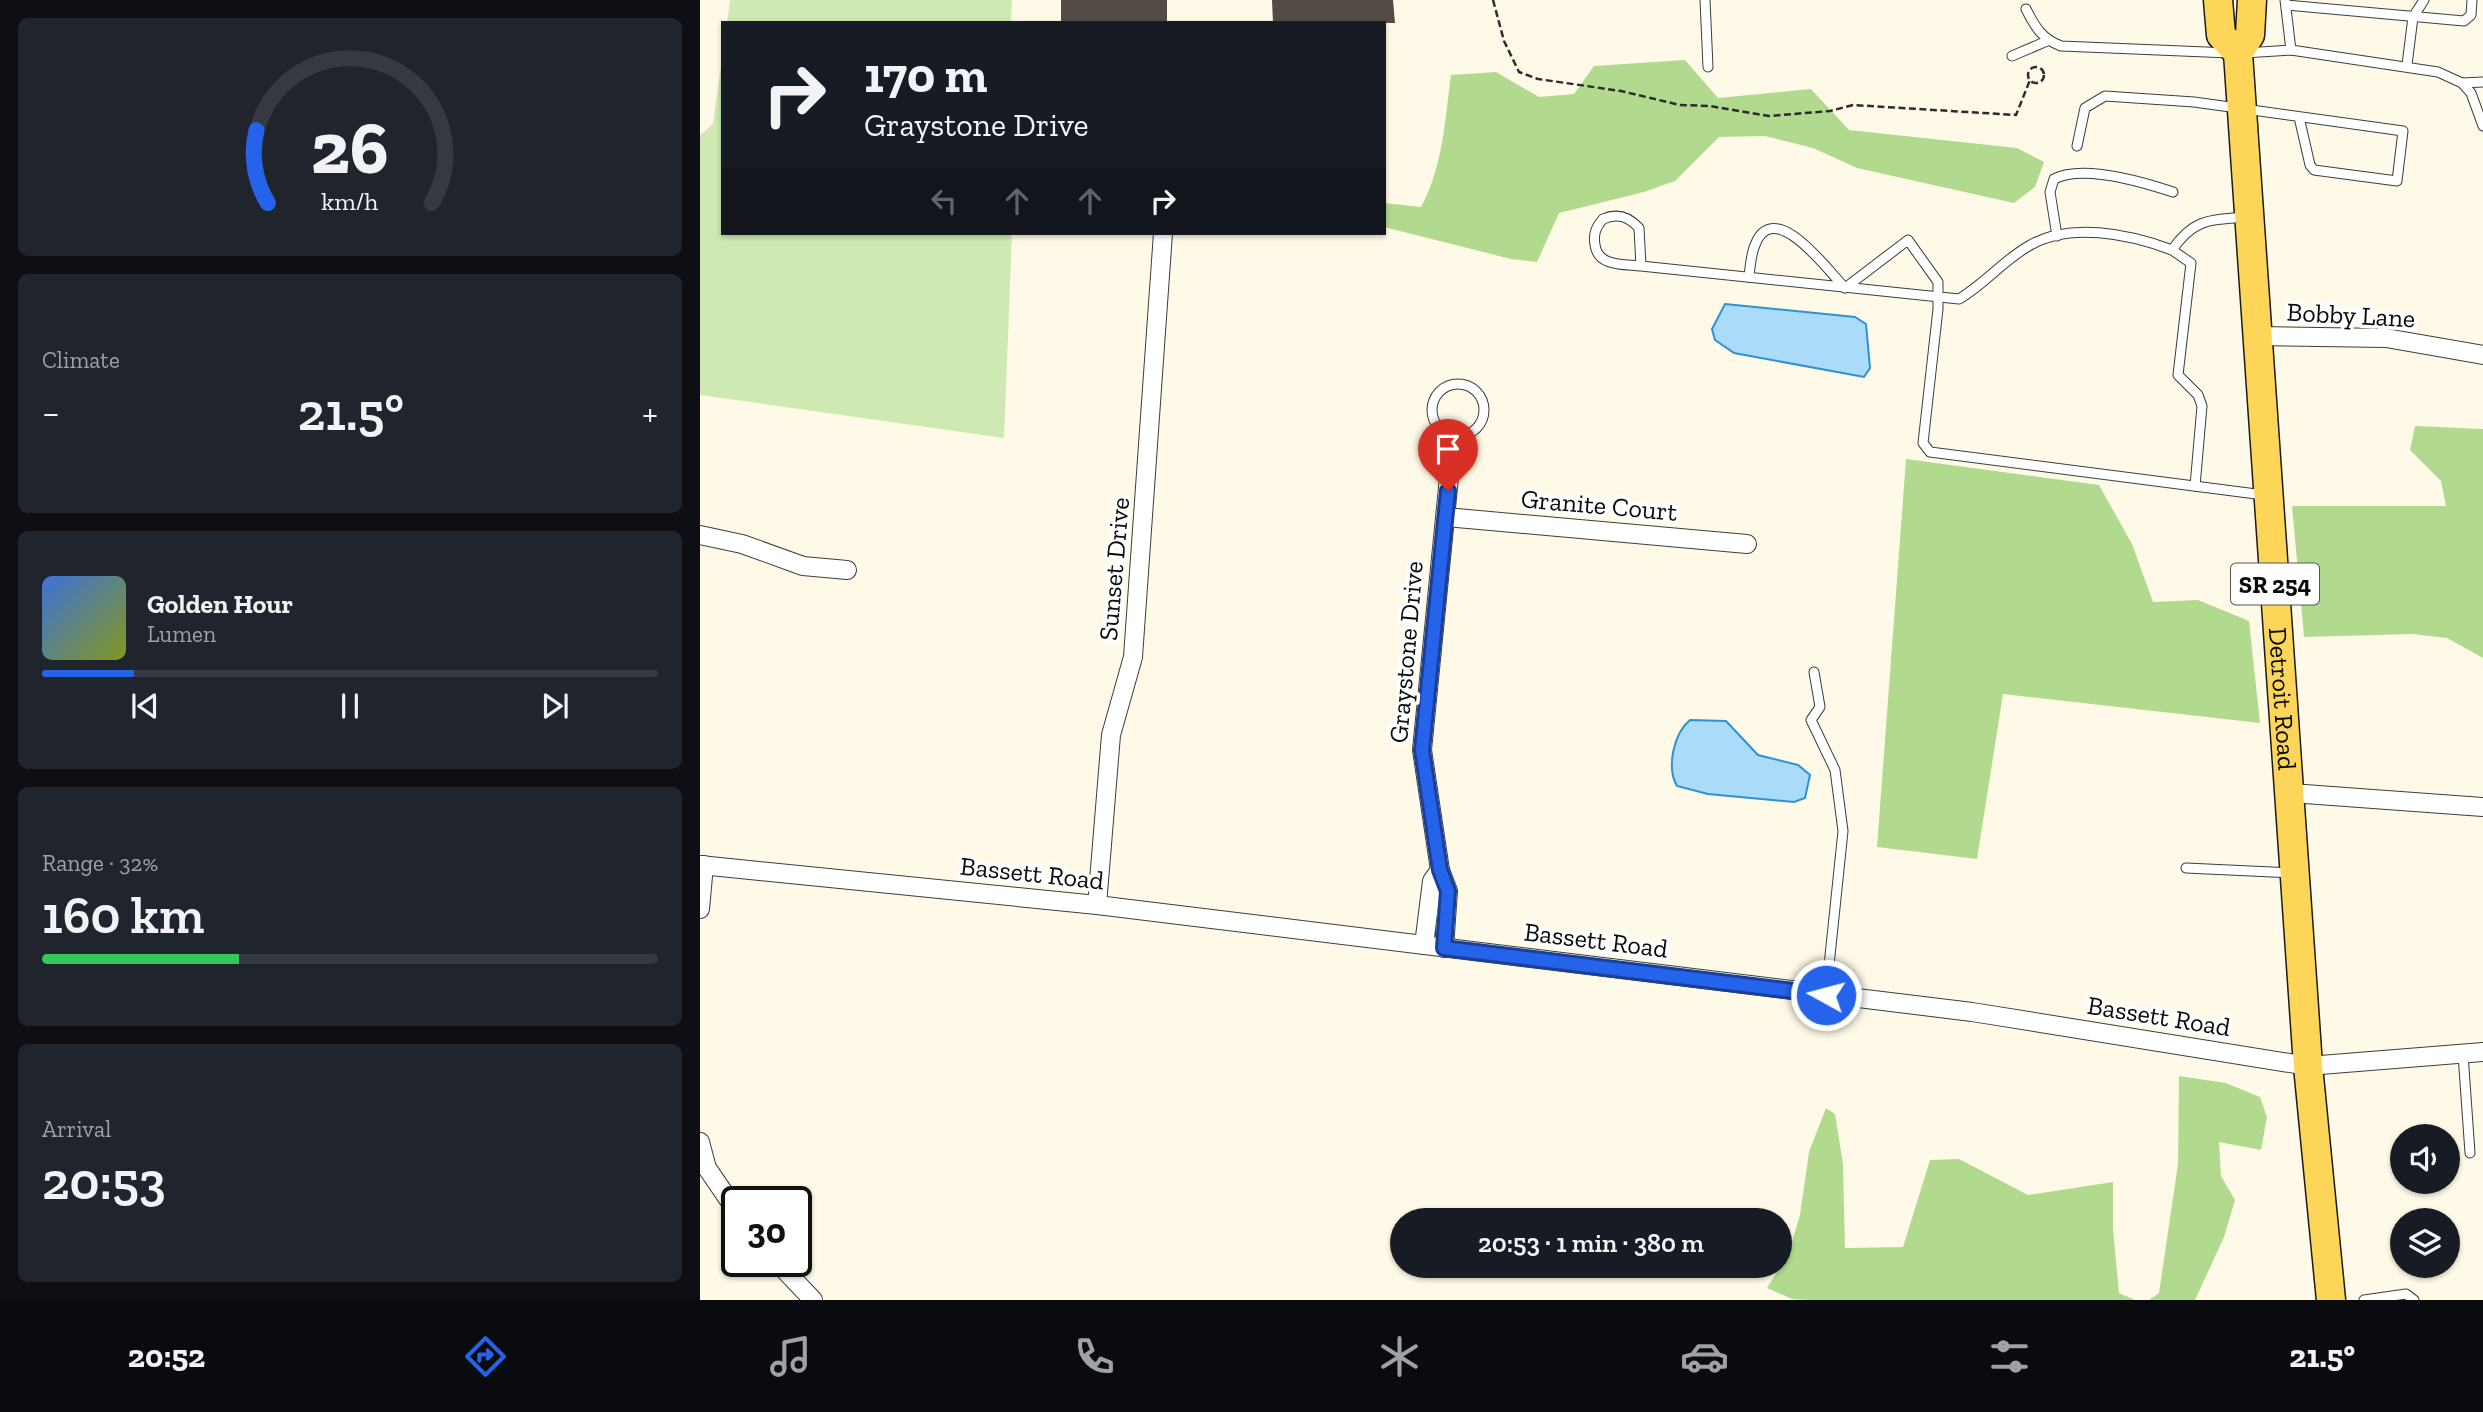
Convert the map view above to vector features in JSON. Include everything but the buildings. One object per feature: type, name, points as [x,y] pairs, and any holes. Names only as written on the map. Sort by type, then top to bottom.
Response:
[{"type":"main road","name":"Detroit Road","points":[[2218,0],[2221,35],[2238,53]]},
{"type":"main road","name":"Detroit Road","points":[[2252,0],[2250,35],[2238,53],[2308,1066],[2331,1300]]},
{"type":"street","name":"Sunset Drive","points":[[1097,905],[1111,735],[1133,657],[1163,235]]},
{"type":"street","name":"Bobby Lane","points":[[2258,336],[2386,338],[2483,355]]},
{"type":"street","name":"Graystone Drive","points":[[1444,948],[1448,891],[1440,870],[1422,750],[1453,437]]},
{"type":"street","name":"Granite Court","points":[[1446,517],[1747,544]]},
{"type":"street","points":[[700,535],[742,544],[803,566],[847,570]]},
{"type":"street","points":[[2291,793],[2483,807]]},
{"type":"street","name":"Bassett Road","points":[[702,865],[1097,905],[1972,1012],[2308,1066],[2483,1052]]},
{"type":"street","points":[[700,909],[702,865]]},
{"type":"street","name":"Graystone Drive","points":[[1424,945],[1432,881],[1440,870]]},
{"type":"street","points":[[700,1142],[704,1169],[721,1191]]},
{"type":"street","points":[[791,1277],[813,1300]]},
{"type":"lane","points":[[1705,0],[1708,67]]},
{"type":"lane","points":[[2407,65],[2413,17],[2424,0]]},
{"type":"lane","points":[[2291,50],[2286,3],[2464,21],[2471,15],[2472,0]]},
{"type":"lane","points":[[2026,9],[2047,41],[2061,46],[2262,54],[2291,50],[2407,65],[2438,72],[2462,83],[2483,82]]},
{"type":"lane","points":[[2012,56],[2047,41]]},
{"type":"lane","points":[[2462,83],[2477,104],[2483,126]]},
{"type":"lane","points":[[2077,146],[2085,108],[2105,96],[2194,102],[2242,111],[2299,117],[2403,131],[2397,181],[2314,170],[2310,165],[2299,117]]},
{"type":"lane","points":[[2057,236],[2050,192],[2054,179],[2062,175],[2090,174],[2139,181],[2173,192]]},
{"type":"lane","points":[[1641,266],[1639,228],[1623,216],[1612,215],[1602,219],[1594,237],[1595,250],[1601,259],[1609,263],[1939,298],[1959,299],[2028,246],[2057,236],[2104,233],[2149,241],[2172,250],[2190,264],[2178,375],[2198,395],[2202,406],[2195,486]]},
{"type":"lane","points":[[2172,250],[2192,226],[2209,220],[2249,217]]},
{"type":"lane","points":[[1749,277],[1755,245],[1761,234],[1774,229],[1801,240],[1845,288]]},
{"type":"lane","points":[[1845,288],[1908,240],[1938,282],[1939,298],[1923,443],[1930,452],[2269,495]]},
{"type":"lane","points":[[1450,384],[1463,384],[1477,390],[1485,403],[1483,418],[1466,435],[1453,437],[1442,432],[1434,418],[1433,401],[1439,390],[1450,384]]},
{"type":"lane","points":[[1814,672],[1820,707],[1811,720],[1835,770],[1843,831],[1826,995]]},
{"type":"lane","points":[[2186,869],[2296,873]]},
{"type":"lane","points":[[2462,1052],[2470,1153]]},
{"type":"lane","points":[[2364,1300],[2406,1294],[2416,1300]]},
{"type":"path","points":[[1493,0],[1504,41],[1519,72],[1538,79],[1620,90],[1680,105],[1722,107],[1769,116],[1830,111],[1853,105],[2016,115],[2032,68],[2037,67],[2043,72],[2039,82],[2030,80]]},
{"type":"green space","points":[[730,0],[1012,0],[1011,21],[727,21]]},
{"type":"green space","points":[[1685,60],[1718,98],[1811,89],[1849,130],[2017,148],[2044,162],[2035,187],[2014,203],[1857,168],[1813,148],[1765,136],[1719,137],[1675,181],[1644,192],[1559,213],[1537,262],[1511,259],[1386,228],[1386,203],[1421,207],[1428,192],[1439,159],[1451,75],[1496,72],[1539,97],[1574,94],[1594,66]]},
{"type":"green space","points":[[721,66],[721,235],[1012,235],[1004,438],[700,395],[700,135],[713,124]]},
{"type":"green space","points":[[2415,426],[2483,429],[2483,658],[2447,638],[2413,634],[2304,637],[2292,506],[2446,506],[2441,481],[2410,450]]},
{"type":"green space","points":[[1906,459],[2099,485],[2132,544],[2153,602],[2198,600],[2249,621],[2260,723],[2003,694],[1977,859],[1877,847]]},
{"type":"green space","points":[[2179,1076],[2226,1083],[2260,1097],[2267,1117],[2261,1150],[2219,1142],[2221,1176],[2235,1200],[2224,1237],[2195,1300],[2149,1300],[2159,1293],[2178,1164]]},
{"type":"green space","points":[[1826,1108],[1835,1114],[1843,1164],[1845,1248],[1903,1247],[1930,1160],[1959,1159],[2028,1195],[2113,1182],[2113,1229],[2119,1293],[2135,1300],[1809,1300],[1792,1299],[1767,1288],[1773,1278],[1792,1278],[1792,1242],[1800,1215],[1809,1152]]},
{"type":"water","points":[[1725,304],[1855,317],[1866,324],[1870,368],[1864,377],[1734,353],[1715,340],[1712,329]]},
{"type":"water","points":[[1690,720],[1726,721],[1758,755],[1798,765],[1810,775],[1805,798],[1794,802],[1708,794],[1677,786],[1672,770],[1673,751],[1680,733]]},
{"type":"route","points":[[1448,491],[1422,750],[1440,870],[1448,891],[1444,948],[1826,995]]}]
